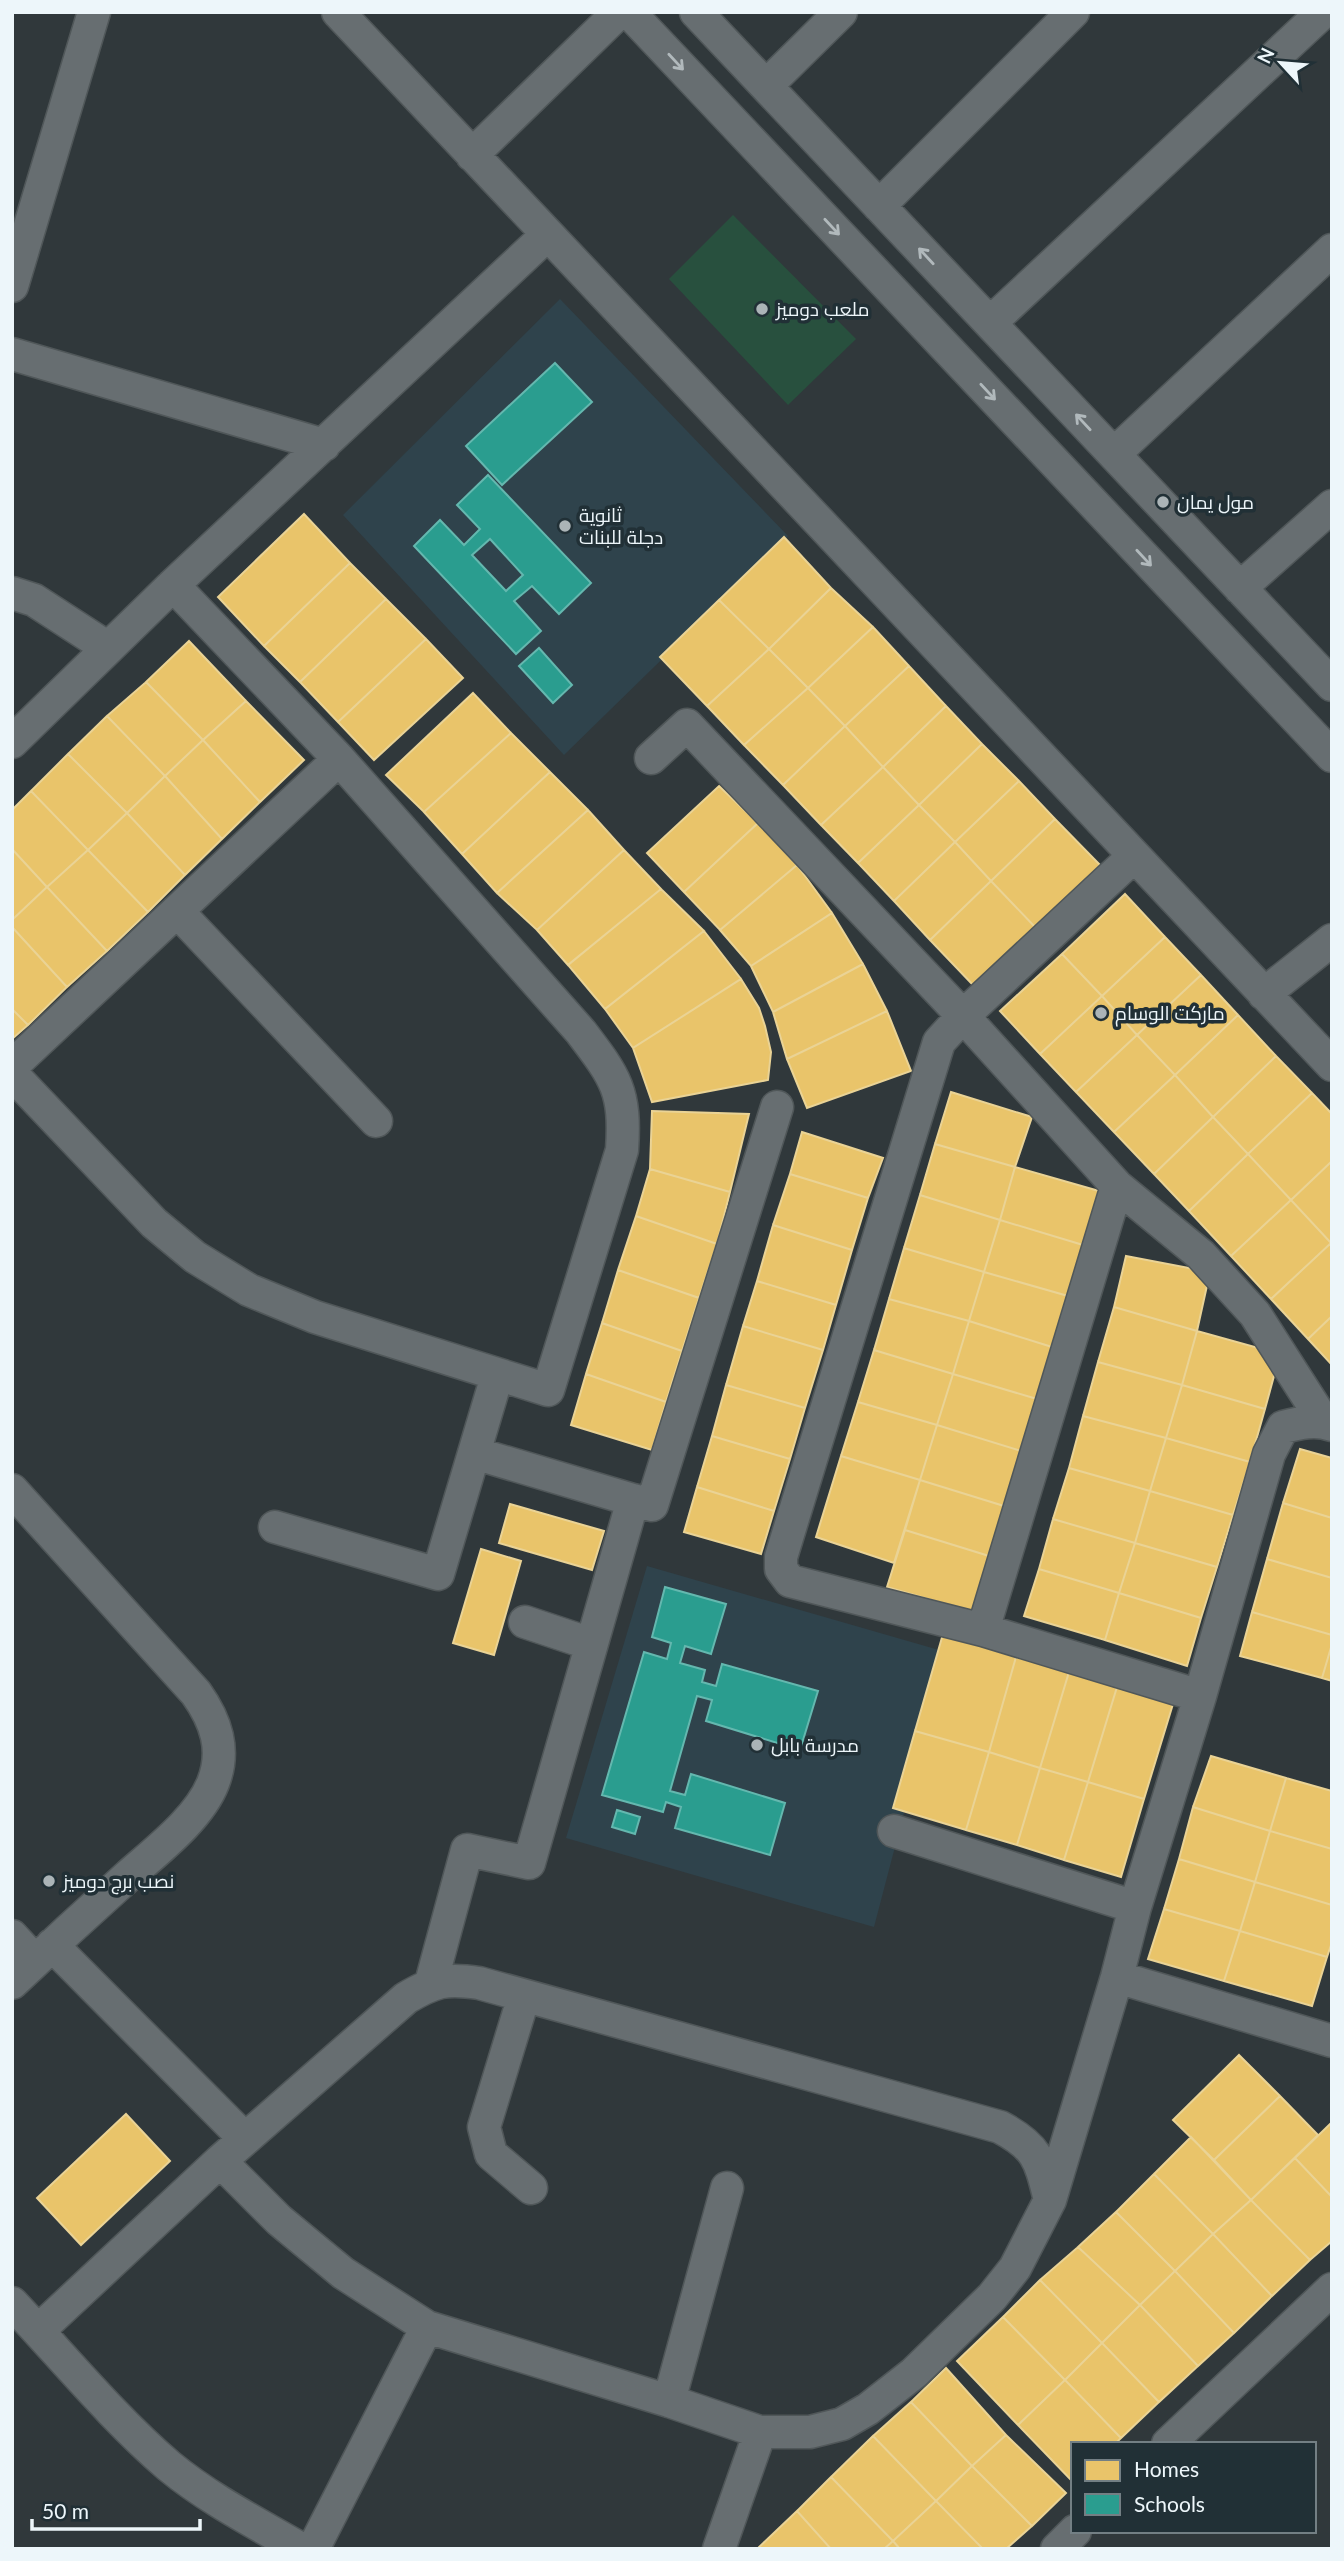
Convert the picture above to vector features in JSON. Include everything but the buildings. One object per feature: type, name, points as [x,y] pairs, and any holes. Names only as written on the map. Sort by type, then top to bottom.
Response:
[{"type":"street","points":[[12,286],[94,12]]},
{"type":"street","points":[[338,12],[1332,1065]]},
{"type":"street","points":[[471,155],[619,12]]},
{"type":"street","points":[[629,12],[1332,756]]},
{"type":"street","points":[[696,12],[1332,685]]},
{"type":"street","points":[[766,86],[841,12]]},
{"type":"street","points":[[879,206],[1073,12]]},
{"type":"street","points":[[990,323],[1323,12]]},
{"type":"street","points":[[12,741],[173,585],[547,235]]},
{"type":"street","points":[[1114,454],[1332,250]]},
{"type":"street","points":[[12,354],[324,445]]},
{"type":"street","points":[[1240,588],[1332,506]]},
{"type":"street","points":[[12,1074],[154,1223],[195,1257],[249,1290],[315,1317],[548,1390],[622,1150],[624,1117],[618,1086],[581,1032],[340,759],[173,585]]},
{"type":"street","points":[[12,593],[34,600],[108,648]]},
{"type":"street","points":[[1240,658],[1276,626]]},
{"type":"street","points":[[651,758],[687,724],[963,1016],[1118,1186],[1201,1255],[1255,1314],[1328,1423]]},
{"type":"street","points":[[12,1066],[340,759]]},
{"type":"street","points":[[1133,857],[963,1016],[939,1042],[781,1557],[781,1569],[790,1581],[983,1630],[1200,1696]]},
{"type":"street","points":[[177,911],[376,1121]]},
{"type":"street","points":[[1264,994],[1332,940]]},
{"type":"street","points":[[474,1453],[652,1505],[777,1107]]},
{"type":"street","points":[[983,1630],[1118,1186]]},
{"type":"street","points":[[275,1527],[438,1574],[497,1376]]},
{"type":"street","points":[[220,2161],[279,2220],[342,2273],[427,2327],[761,2432],[810,2432],[842,2424],[868,2409],[914,2373],[992,2297],[1015,2268],[1033,2238],[1049,2200],[1117,1976],[1269,1454],[1283,1427],[1300,1422],[1328,1423]]},
{"type":"street","points":[[12,1490],[196,1693],[218,1734],[216,1774],[202,1805],[12,1983]]},
{"type":"street","points":[[431,1983],[467,1850],[529,1863],[633,1500]]},
{"type":"street","points":[[525,1622],[591,1644]]},
{"type":"street","points":[[894,1831],[1135,1907]]},
{"type":"street","points":[[12,1936],[44,1953],[245,2140]]},
{"type":"street","points":[[1117,1976],[1330,2034]]},
{"type":"street","points":[[38,2331],[220,2161],[406,1998],[431,1983],[457,1980],[524,1996],[1000,2127],[1015,2135],[1036,2155],[1049,2200]]},
{"type":"street","points":[[524,1996],[484,2127],[491,2154],[531,2188]]},
{"type":"street","points":[[669,2401],[727,2188]]},
{"type":"street","points":[[1170,2442],[1332,2288]]},
{"type":"street","points":[[12,2303],[169,2466],[222,2505],[301,2549]]},
{"type":"street","points":[[313,2549],[427,2327]]},
{"type":"street","points":[[719,2549],[761,2432]]},
{"type":"street","points":[[1057,2549],[1073,2533]]},
{"type":"shaded area","name":"ثانوية دجلة للبنات","points":[[560,299],[788,536],[564,755],[343,515]]},
{"type":"shaded area","name":"مدرسة بابل","points":[[647,1566],[946,1652],[874,1927],[566,1838]]},
{"type":"green space","name":"ملعب دوميز","points":[[733,215],[856,339],[788,405],[669,279]]},
{"type":"place","name":"ملعب دوميز","points":[[762,309]]},
{"type":"place","name":"مول يمان","points":[[1163,502]]},
{"type":"place","name":"ثانوية دجلة للبنات","points":[[565,526]]},
{"type":"place","name":"ماركت الوسام","points":[[1101,1013]]},
{"type":"place","name":"مدرسة بابل","points":[[757,1745]]},
{"type":"place","name":"نصب برج دوميز","points":[[49,1881]]}]
